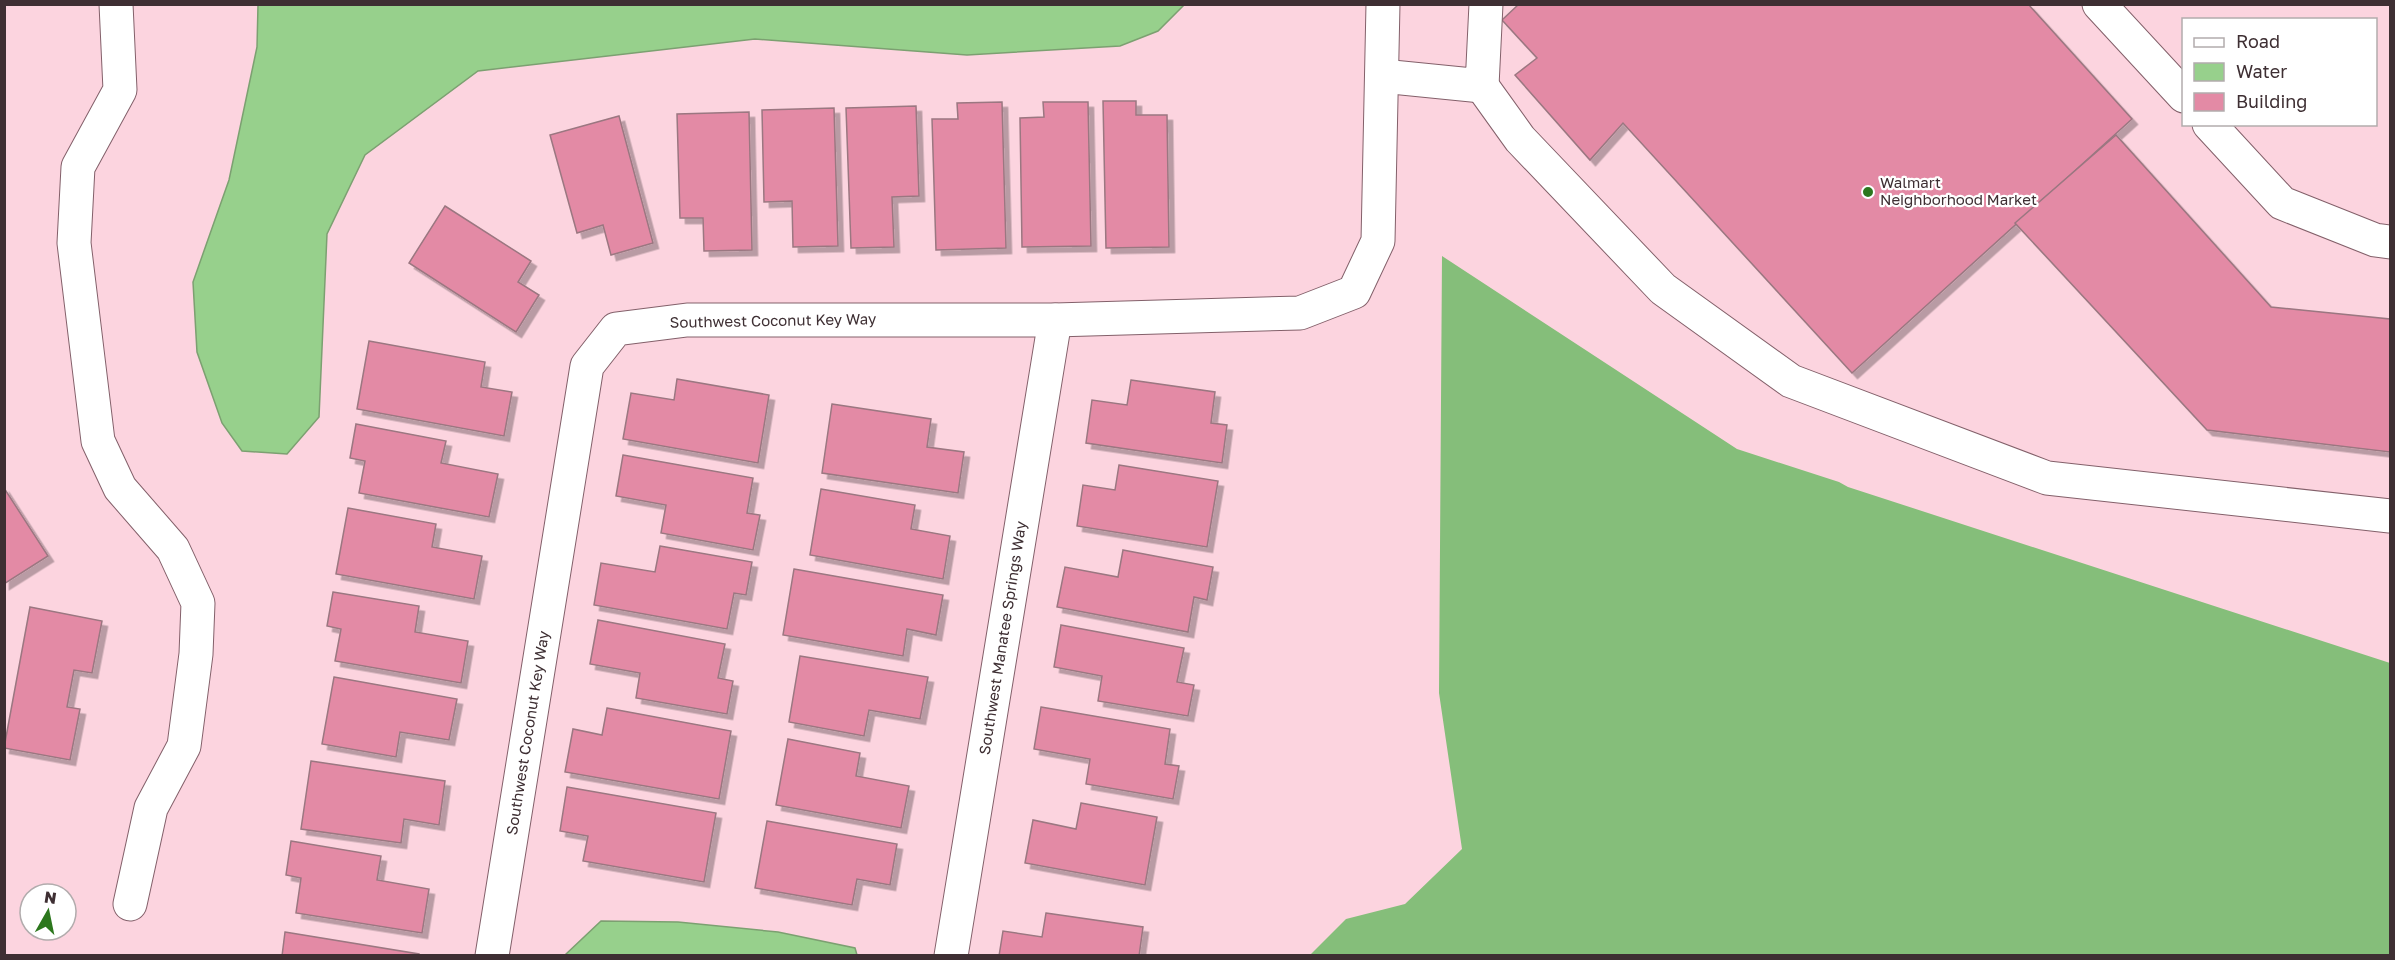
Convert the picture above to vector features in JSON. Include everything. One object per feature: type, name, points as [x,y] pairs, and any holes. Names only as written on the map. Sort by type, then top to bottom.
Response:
[{"type":"street","points":[[116,4],[120,90],[78,167],[74,243],[98,441],[120,489],[173,549],[198,603],[196,654],[184,746],[151,808],[130,904]]},
{"type":"street","points":[[1383,4],[1382,76],[1482,86]]},
{"type":"street","points":[[1486,4],[1482,86],[1520,140],[1663,290],[1791,381],[2047,478],[2391,516]]},
{"type":"street","points":[[2099,4],[2182,94]]},
{"type":"street","name":"Southwest Coconut Key Way","points":[[492,956],[587,366],[616,329],[687,320],[1055,320],[1300,313],[1354,292],[1378,241],[1382,76]]},
{"type":"street","points":[[2212,126],[2282,203],[2375,240],[2391,242]]},
{"type":"street","name":"Southwest Manatee Springs Way","points":[[951,956],[1055,320]]},
{"type":"shaded area","points":[[1442,256],[1737,449],[2390,663],[2390,955],[1310,955],[1346,919],[1405,904],[1462,849],[1439,693]]},
{"type":"water","points":[[258,4],[1184,5],[1158,31],[1120,46],[967,55],[755,39],[478,71],[365,155],[327,234],[319,417],[287,454],[242,451],[222,423],[197,352],[193,282],[229,180],[257,47]]},
{"type":"water","points":[[601,921],[678,922],[778,932],[855,948],[857,955],[565,955]]},
{"type":"building","name":"Walmart Neighborhood Market","points":[[1519,4],[2028,4],[2132,119],[1852,373],[1623,123],[1590,160],[1515,75],[1537,58],[1502,20]]},
{"type":"building","points":[[1103,101],[1136,101],[1136,115],[1167,115],[1169,247],[1106,248]]},
{"type":"building","points":[[1002,102],[1006,248],[936,250],[932,119],[958,119],[957,103]]},
{"type":"building","points":[[1043,102],[1088,102],[1091,246],[1022,247],[1020,118],[1044,117]]},
{"type":"building","points":[[916,106],[919,196],[892,197],[894,247],[851,248],[846,108]]},
{"type":"building","points":[[834,108],[838,246],[793,247],[792,201],[764,202],[762,110]]},
{"type":"building","points":[[749,112],[752,250],[704,251],[703,218],[680,218],[677,114]]},
{"type":"building","points":[[619,116],[653,243],[611,255],[603,225],[577,233],[550,135]]},
{"type":"building","points":[[2116,135],[2271,307],[2390,319],[2390,452],[2207,430],[2015,223]]},
{"type":"building","points":[[445,206],[531,261],[518,282],[539,295],[516,332],[409,263]]},
{"type":"building","points":[[369,341],[485,362],[481,387],[512,392],[504,436],[357,409]]},
{"type":"building","points":[[677,379],[769,395],[758,463],[623,439],[631,393],[674,400]]},
{"type":"building","points":[[1131,380],[1215,392],[1211,423],[1227,425],[1222,463],[1086,443],[1092,400],[1127,405]]},
{"type":"building","points":[[832,404],[931,419],[927,447],[964,452],[958,493],[822,473]]},
{"type":"building","points":[[356,424],[446,441],[441,463],[498,474],[489,517],[359,493],[365,461],[350,458]]},
{"type":"building","points":[[623,455],[753,478],[747,513],[760,515],[753,550],[661,533],[666,505],[616,496]]},
{"type":"building","points":[[1119,465],[1218,481],[1207,547],[1077,526],[1083,485],[1115,490]]},
{"type":"building","points":[[4,488],[48,556],[4,584]]},
{"type":"building","points":[[821,489],[915,505],[911,529],[950,536],[943,579],[810,555]]},
{"type":"building","points":[[348,508],[436,524],[432,547],[482,556],[474,599],[336,574]]},
{"type":"building","points":[[660,546],[752,562],[746,595],[734,593],[727,629],[594,605],[601,563],[655,572]]},
{"type":"building","points":[[1123,550],[1213,567],[1207,600],[1194,597],[1188,632],[1057,607],[1065,567],[1118,577]]},
{"type":"building","points":[[794,569],[943,595],[936,635],[907,629],[903,656],[783,635]]},
{"type":"building","points":[[333,592],[419,606],[415,632],[468,641],[461,683],[335,661],[341,629],[327,626]]},
{"type":"building","points":[[30,607],[102,621],[92,673],[74,670],[67,707],[80,709],[70,760],[4,748]]},
{"type":"building","points":[[598,620],[725,644],[718,678],[733,681],[727,714],[636,698],[640,673],[590,664]]},
{"type":"building","points":[[1061,625],[1184,648],[1177,682],[1194,685],[1188,716],[1098,701],[1102,676],[1054,667]]},
{"type":"building","points":[[800,656],[928,677],[920,719],[869,710],[864,736],[789,722]]},
{"type":"building","points":[[334,677],[457,699],[449,740],[400,732],[396,757],[322,744]]},
{"type":"building","points":[[1041,707],[1170,729],[1165,764],[1179,766],[1173,799],[1086,784],[1090,759],[1034,749]]},
{"type":"building","points":[[607,708],[731,731],[719,799],[565,772],[573,729],[602,735]]},
{"type":"building","points":[[788,739],[860,753],[856,776],[909,786],[901,828],[776,805]]},
{"type":"building","points":[[311,761],[445,781],[439,825],[404,819],[401,843],[301,829]]},
{"type":"building","points":[[567,787],[716,813],[704,882],[583,861],[588,836],[560,831]]},
{"type":"building","points":[[1081,803],[1157,817],[1145,885],[1025,863],[1033,820],[1076,829]]},
{"type":"building","points":[[767,821],[897,844],[890,885],[857,879],[852,905],[755,888]]},
{"type":"building","points":[[291,841],[381,856],[377,880],[429,889],[422,933],[296,913],[301,878],[286,875]]},
{"type":"building","points":[[1046,913],[1143,927],[1139,956],[999,956],[1003,931],[1042,937]]},
{"type":"building","points":[[285,932],[419,954],[419,956],[282,956]]},
{"type":"place","name":"Walmart Neighborhood Market","points":[[1868,192]]}]
